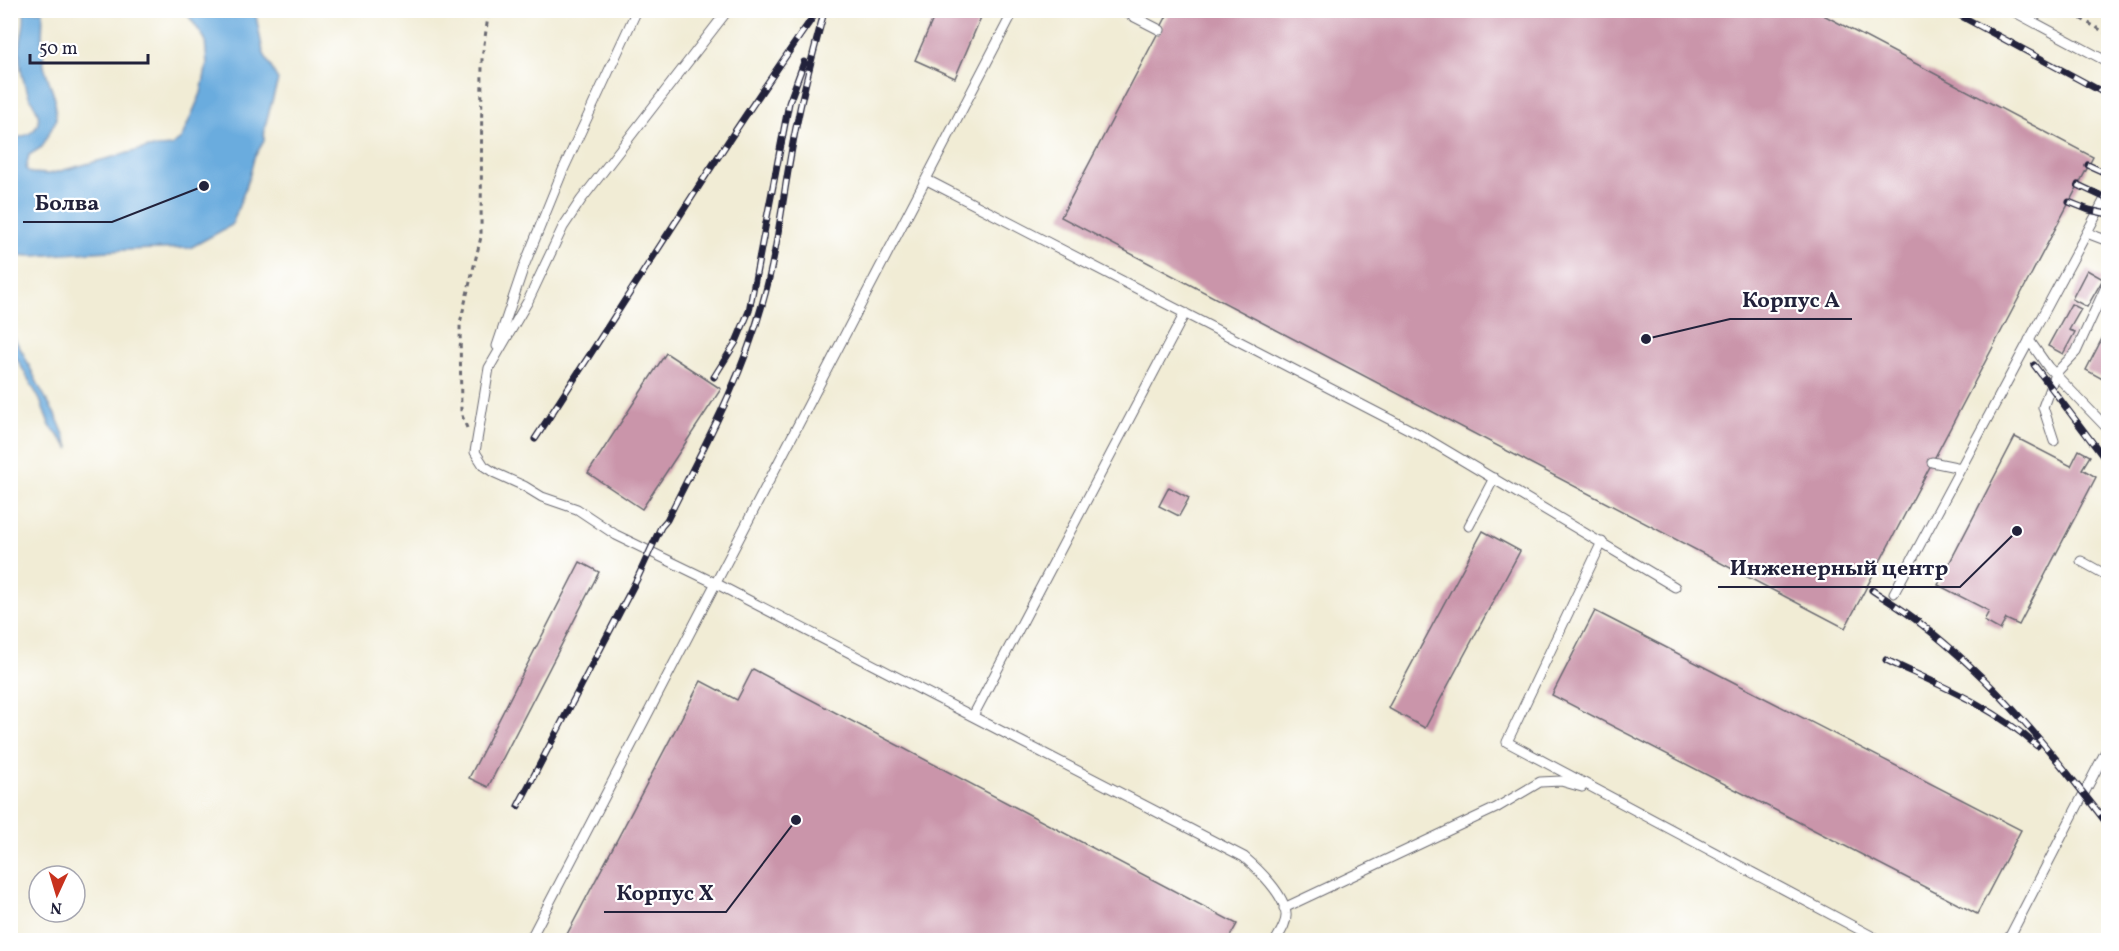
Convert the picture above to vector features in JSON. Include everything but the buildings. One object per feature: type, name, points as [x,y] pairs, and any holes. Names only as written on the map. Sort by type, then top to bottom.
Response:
[{"type":"lane","points":[[637,10],[563,170],[524,266],[489,368],[475,452],[484,466],[542,497],[577,509],[616,535],[717,584],[1245,857],[1262,873],[1284,908],[1286,914],[1284,925],[1276,940]]},
{"type":"lane","points":[[489,368],[528,301],[563,227],[575,209],[728,10]]},
{"type":"lane","points":[[530,940],[1014,10]]},
{"type":"lane","points":[[1121,10],[1160,30]]},
{"type":"lane","points":[[2011,10],[2109,62]]},
{"type":"lane","points":[[927,180],[1422,436],[1675,587]]},
{"type":"lane","points":[[1894,593],[2109,193]]},
{"type":"lane","points":[[2087,233],[2109,241]]},
{"type":"lane","points":[[2054,441],[2043,407],[2055,374],[2076,352],[2109,282]]},
{"type":"lane","points":[[973,716],[1185,313]]},
{"type":"lane","points":[[2029,340],[2055,374],[2109,429]]},
{"type":"lane","points":[[1932,462],[1961,468]]},
{"type":"lane","points":[[1469,526],[1494,478]]},
{"type":"lane","points":[[1602,542],[1507,742],[1879,940]]},
{"type":"lane","points":[[2081,561],[2109,576]]},
{"type":"lane","points":[[2008,940],[2109,747]]},
{"type":"lane","points":[[1284,908],[1496,808],[1540,782],[1561,781],[1599,791]]},
{"type":"path","points":[[475,452],[461,413],[460,323],[481,237],[482,58],[489,10]]},
{"type":"path","points":[[2065,10],[2109,34]]},
{"type":"water","points":[[24,11],[43,11],[44,66],[55,99],[56,120],[42,147],[29,155],[26,169],[31,173],[49,174],[147,148],[171,146],[181,139],[201,93],[207,64],[205,39],[185,11],[255,11],[263,52],[278,80],[265,126],[264,141],[254,158],[232,225],[190,248],[33,256],[11,255],[11,139],[31,132],[39,120],[25,86],[20,65]]},
{"type":"water","points":[[11,333],[57,418],[70,449],[50,426],[40,400],[11,348]]},
{"type":"railway","points":[[535,439],[710,170],[818,10]]},
{"type":"railway","points":[[1950,10],[2108,95]]},
{"type":"railway","points":[[518,806],[637,579],[661,527],[667,520],[694,468],[743,361],[768,282],[801,105],[824,12]]},
{"type":"railway","points":[[714,377],[736,342],[749,311],[789,103],[804,62]]},
{"type":"railway","points":[[2088,165],[2108,174]]},
{"type":"railway","points":[[2078,185],[2108,199]]},
{"type":"railway","points":[[2069,202],[2108,214]]},
{"type":"railway","points":[[2034,365],[2108,463]]},
{"type":"railway","points":[[1872,590],[1909,615],[1948,646],[1998,693],[2066,771],[2108,825]]},
{"type":"railway","points":[[1886,660],[1984,708],[2037,746]]},
{"type":"place","name":"Болва","points":[[204,186]]},
{"type":"place","name":"Корпус А","points":[[1646,339]]},
{"type":"place","name":"Инженерный центр","points":[[2017,531]]},
{"type":"place","name":"Корпус Х","points":[[796,820]]}]
